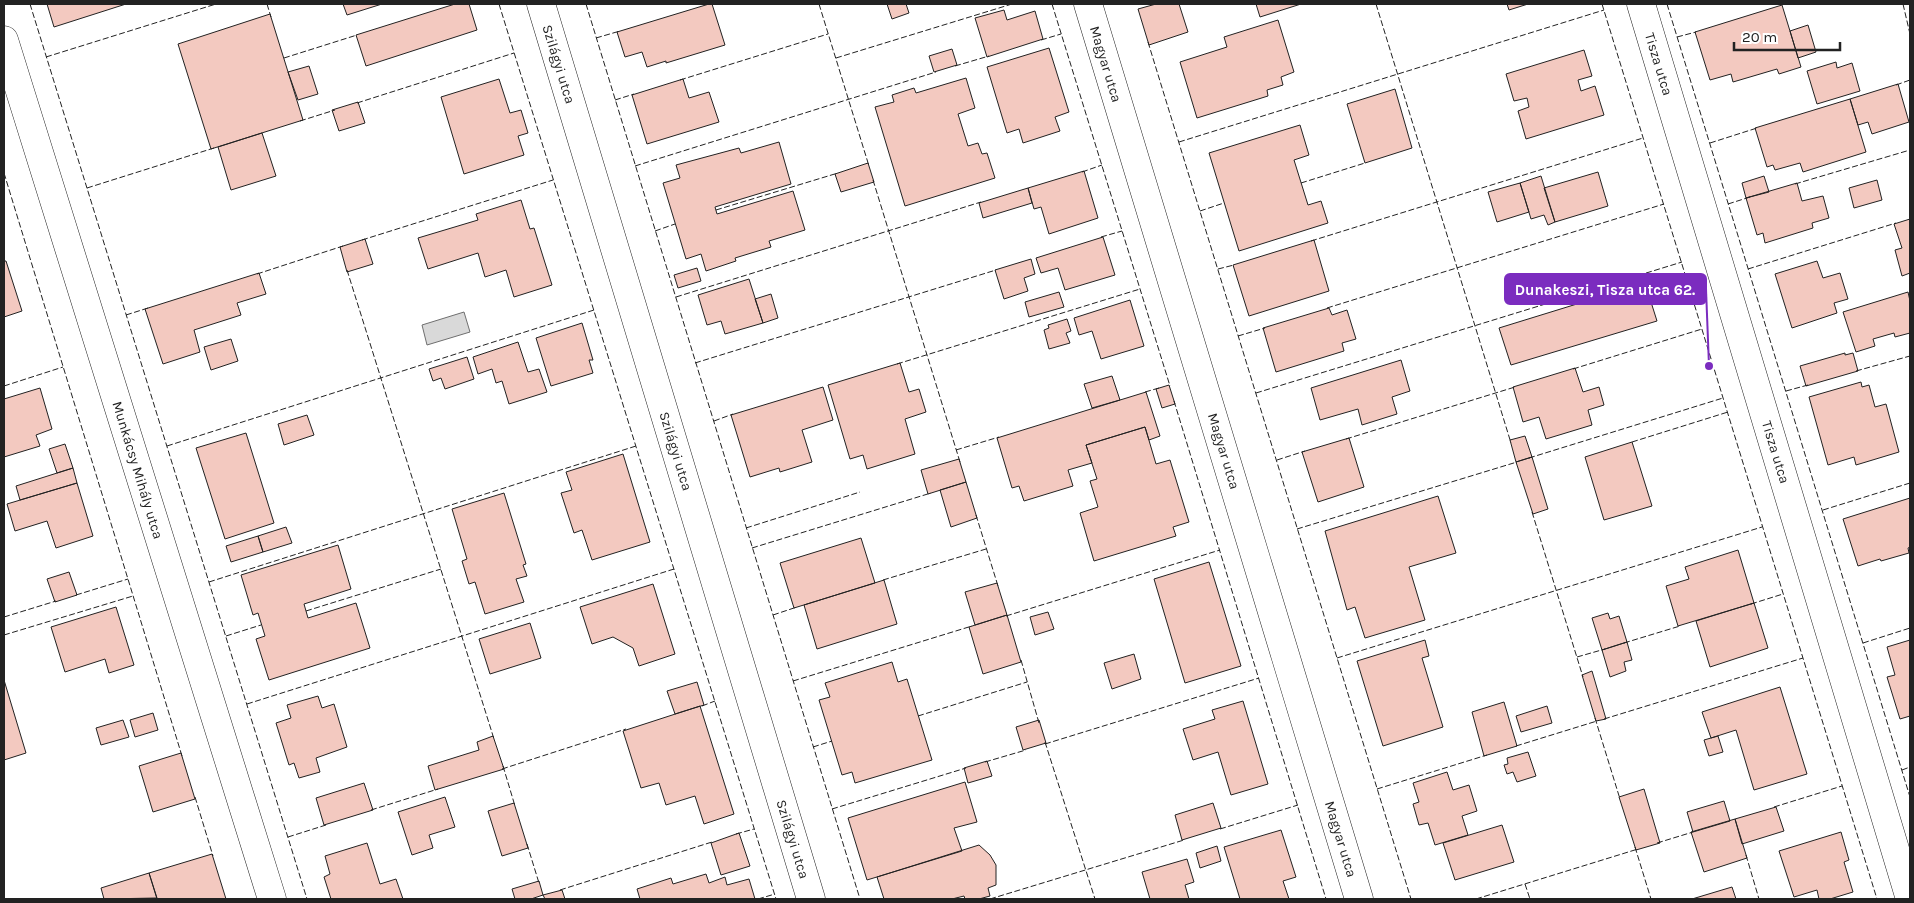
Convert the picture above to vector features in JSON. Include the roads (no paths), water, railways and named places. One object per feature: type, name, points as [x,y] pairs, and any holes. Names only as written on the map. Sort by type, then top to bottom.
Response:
[{"type":"street","name":"Szilágyi utca","points":[[541,4],[811,899]]},
{"type":"street","name":"Magyar utca","points":[[1088,4],[1359,899]]},
{"type":"street","name":"Tisza utca","points":[[1641,4],[1910,899]]},
{"type":"street","name":"Munkácsy Mihály utca","points":[[4,40],[272,899]]},
{"type":"place","name":"Dunakeszi, Tisza utca 62.","points":[[1709,366]]}]
